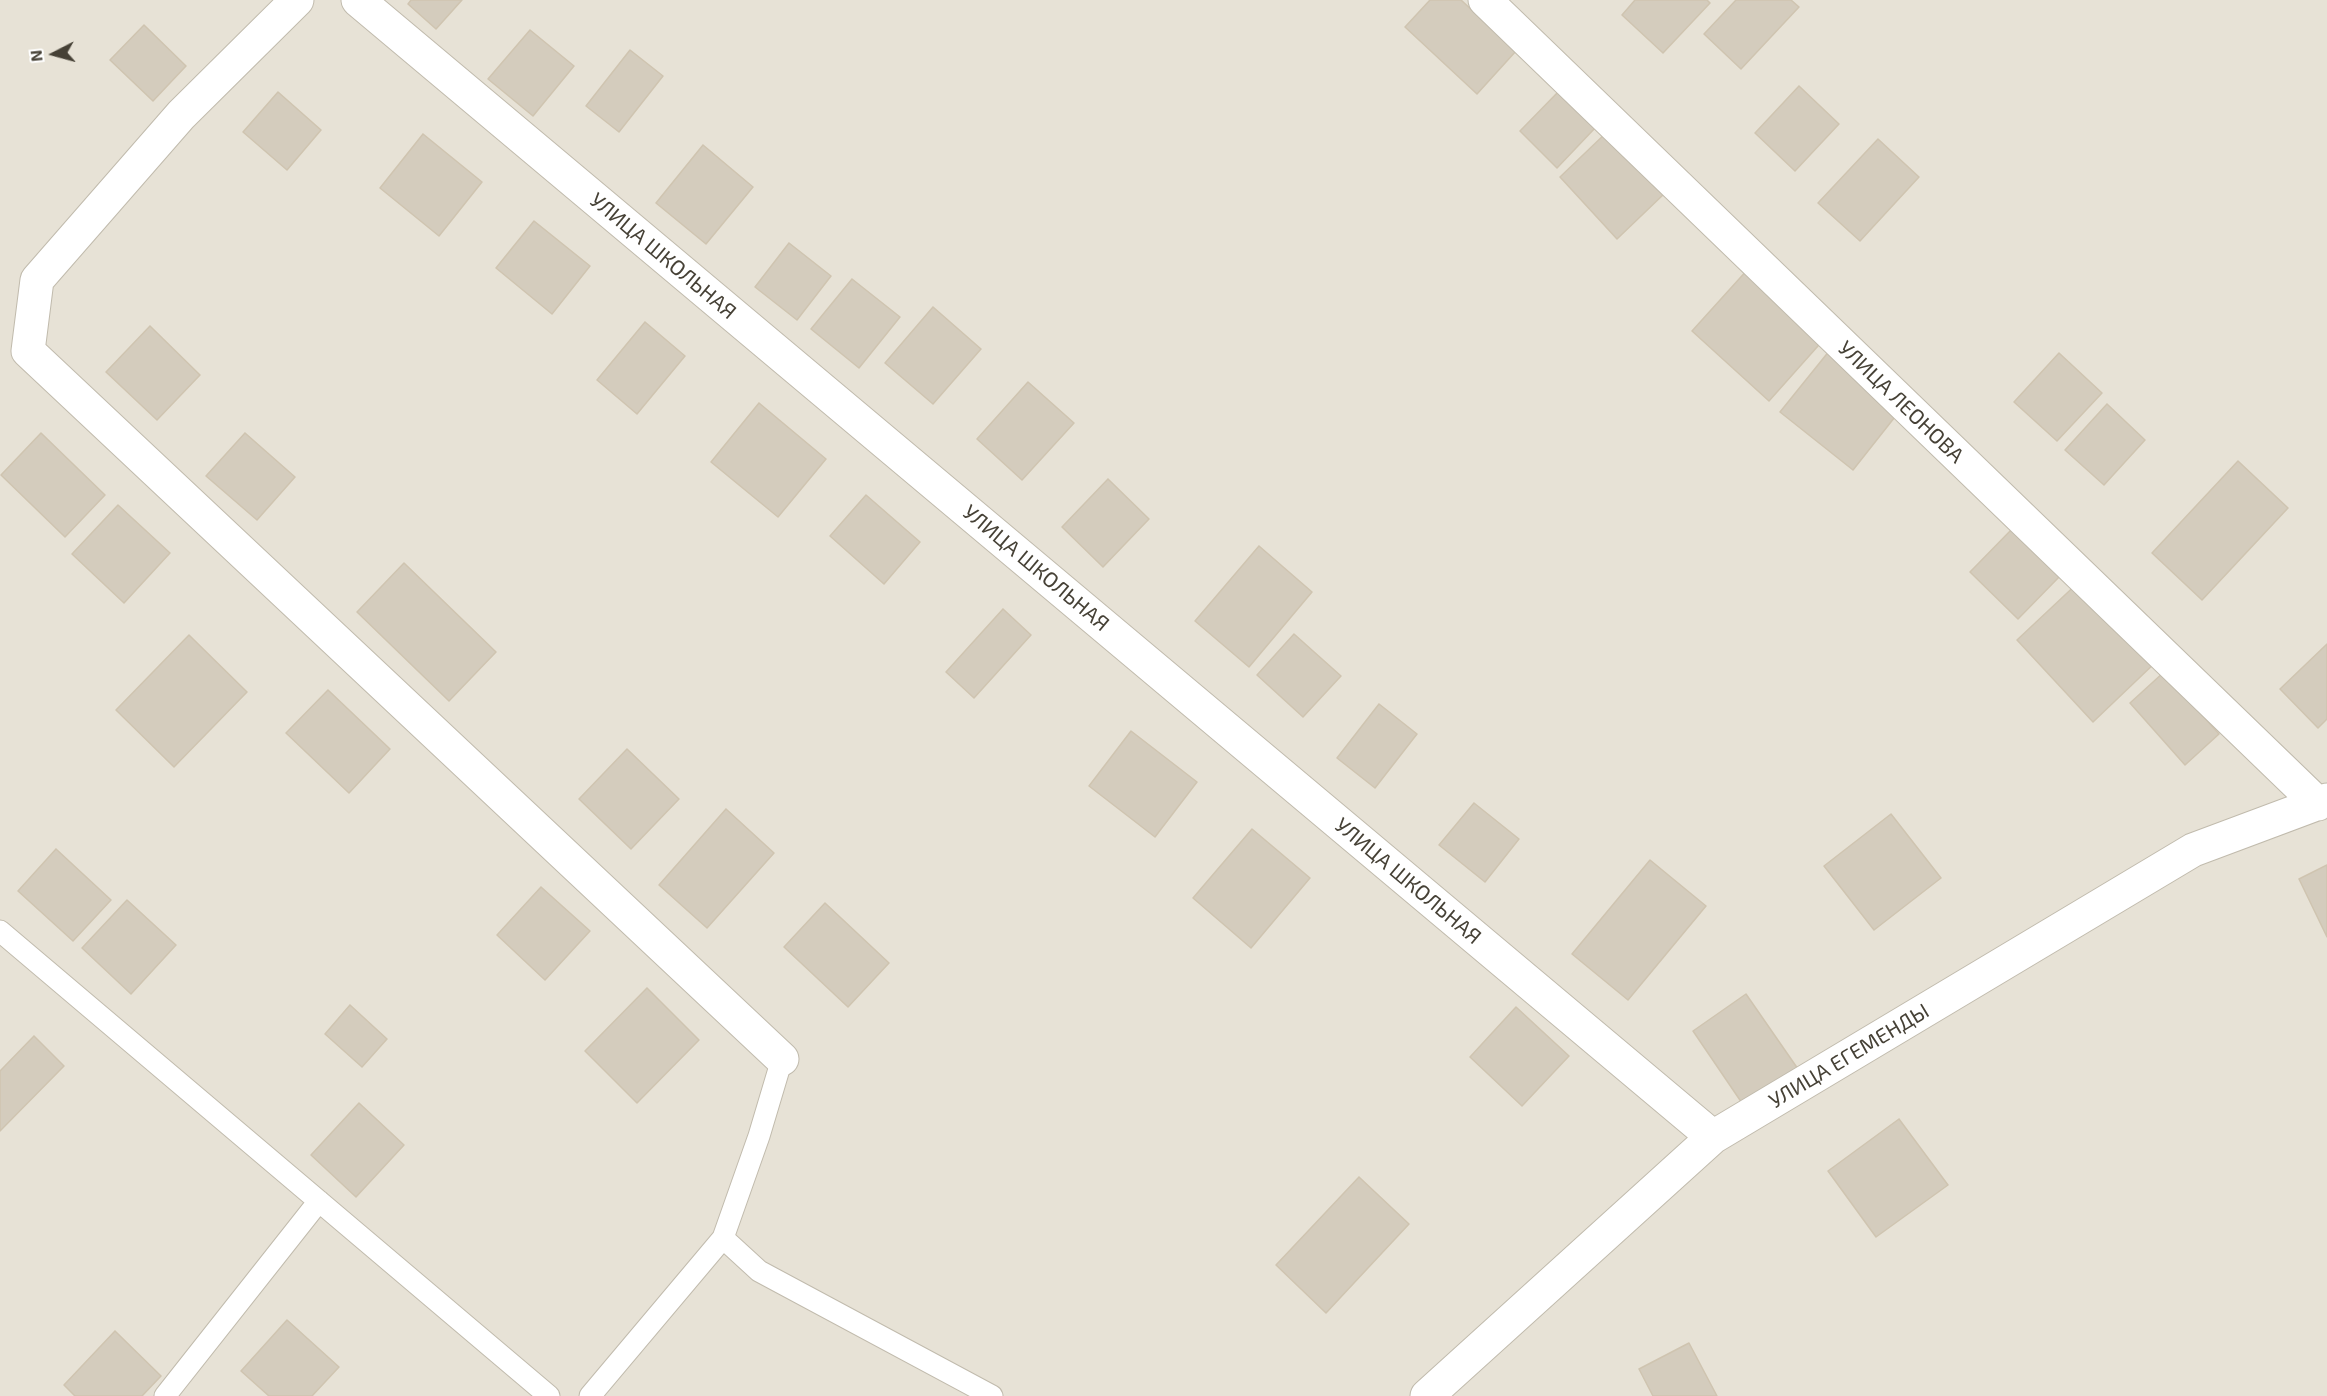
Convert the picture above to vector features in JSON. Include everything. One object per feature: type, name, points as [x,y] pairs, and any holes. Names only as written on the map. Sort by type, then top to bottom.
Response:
[{"type":"street","points":[[297,0],[181,115],[37,280],[28,351],[782,1059]]},
{"type":"street","name":"УЛИЦА ШКОЛЬНАЯ","points":[[358,0],[1713,1137]]},
{"type":"street","name":"УЛИЦА ЛЕОНОВА","points":[[1485,0],[2322,802]]},
{"type":"street","name":"УЛИЦА ЕГЕМЕНДЫ","points":[[1427,1396],[1713,1137],[2193,850],[2322,802]]},
{"type":"lane","points":[[0,931],[549,1396]]},
{"type":"lane","points":[[590,1396],[723,1238],[759,1136],[782,1059]]},
{"type":"lane","points":[[165,1396],[319,1201]]},
{"type":"lane","points":[[723,1238],[759,1271],[992,1396]]},
{"type":"shaded area","points":[[0,0],[2327,0],[2327,1396],[0,1396]]},
{"type":"building","points":[[411,0],[462,0],[436,29],[408,4]]},
{"type":"building","points":[[1430,0],[1461,0],[1516,51],[1477,94],[1405,27]]},
{"type":"building","points":[[1635,0],[1707,0],[1710,3],[1663,53],[1622,15]]},
{"type":"building","points":[[1736,0],[1791,0],[1799,7],[1741,69],[1704,34]]},
{"type":"building","points":[[144,25],[186,66],[153,101],[110,60]]},
{"type":"building","points":[[530,30],[574,66],[533,116],[488,79]]},
{"type":"building","points":[[630,50],[663,76],[619,132],[586,106]]},
{"type":"building","points":[[1799,86],[1839,124],[1795,171],[1755,133]]},
{"type":"building","points":[[1559,91],[1596,127],[1557,168],[1520,131]]},
{"type":"building","points":[[278,92],[321,130],[287,170],[243,132]]},
{"type":"building","points":[[1607,132],[1665,193],[1617,239],[1560,177]]},
{"type":"building","points":[[423,134],[482,182],[439,236],[380,188]]},
{"type":"building","points":[[1878,139],[1919,177],[1860,241],[1818,203]]},
{"type":"building","points":[[703,145],[753,187],[706,244],[656,203]]},
{"type":"building","points":[[534,221],[590,266],[552,314],[496,268]]},
{"type":"building","points":[[789,243],[831,276],[797,320],[755,287]]},
{"type":"building","points":[[1749,268],[1826,337],[1769,401],[1692,331]]},
{"type":"building","points":[[852,279],[900,317],[859,368],[811,329]]},
{"type":"building","points":[[933,307],[981,349],[933,404],[885,363]]},
{"type":"building","points":[[645,322],[685,356],[637,414],[597,380]]},
{"type":"building","points":[[150,326],[200,375],[157,420],[106,372]]},
{"type":"building","points":[[1830,350],[1902,408],[1853,470],[1780,412]]},
{"type":"building","points":[[2059,353],[2102,393],[2057,441],[2014,402]]},
{"type":"building","points":[[1028,382],[1074,423],[1022,480],[977,439]]},
{"type":"building","points":[[759,403],[826,459],[778,517],[711,462]]},
{"type":"building","points":[[2107,404],[2145,440],[2104,485],[2065,450]]},
{"type":"building","points":[[41,433],[105,495],[65,537],[1,475]]},
{"type":"building","points":[[245,433],[295,477],[257,520],[206,476]]},
{"type":"building","points":[[2238,461],[2288,508],[2202,600],[2152,553]]},
{"type":"building","points":[[1108,479],[1149,519],[1103,567],[1062,527]]},
{"type":"building","points":[[866,495],[920,542],[884,584],[830,536]]},
{"type":"building","points":[[118,505],[170,553],[124,603],[72,554]]},
{"type":"building","points":[[2013,528],[2061,575],[2018,619],[1970,572]]},
{"type":"building","points":[[1259,546],[1312,592],[1249,667],[1195,621]]},
{"type":"building","points":[[404,563],[496,652],[449,701],[357,612]]},
{"type":"building","points":[[2082,579],[2158,660],[2093,722],[2017,640]]},
{"type":"building","points":[[1003,609],[1031,635],[974,698],[946,672]]},
{"type":"building","points":[[1294,634],[1341,676],[1303,717],[1257,675]]},
{"type":"building","points":[[189,635],[247,692],[174,767],[116,710]]},
{"type":"building","points":[[2327,644],[2327,719],[2318,728],[2280,689]]},
{"type":"building","points":[[2164,672],[2219,734],[2185,765],[2130,703]]},
{"type":"building","points":[[328,690],[390,749],[349,793],[286,733]]},
{"type":"building","points":[[1379,704],[1417,734],[1375,788],[1337,758]]},
{"type":"building","points":[[1131,731],[1197,782],[1155,837],[1089,786]]},
{"type":"building","points":[[627,749],[679,799],[631,849],[579,799]]},
{"type":"building","points":[[1474,803],[1519,839],[1485,882],[1439,845]]},
{"type":"building","points":[[726,809],[774,853],[707,928],[659,885]]},
{"type":"building","points":[[1891,814],[1941,878],[1874,930],[1824,866]]},
{"type":"building","points":[[1252,829],[1310,878],[1251,948],[1193,898]]},
{"type":"building","points":[[56,849],[111,900],[73,941],[18,891]]},
{"type":"building","points":[[1650,860],[1706,906],[1628,1000],[1572,954]]},
{"type":"building","points":[[2327,865],[2327,937],[2299,879]]},
{"type":"building","points":[[541,887],[590,931],[545,980],[497,935]]},
{"type":"building","points":[[127,900],[176,945],[131,994],[82,948]]},
{"type":"building","points":[[825,903],[889,963],[848,1007],[784,947]]},
{"type":"building","points":[[647,988],[699,1040],[637,1103],[585,1051]]},
{"type":"building","points":[[1746,994],[1798,1069],[1744,1106],[1693,1031]]},
{"type":"building","points":[[350,1005],[387,1039],[362,1067],[325,1034]]},
{"type":"building","points":[[1516,1007],[1569,1056],[1522,1106],[1470,1057]]},
{"type":"building","points":[[34,1036],[64,1066],[0,1131],[0,1071]]},
{"type":"building","points":[[359,1103],[404,1145],[356,1197],[311,1155]]},
{"type":"building","points":[[1899,1119],[1948,1185],[1876,1237],[1828,1171]]},
{"type":"building","points":[[1359,1177],[1409,1224],[1326,1313],[1276,1265]]},
{"type":"building","points":[[287,1320],[339,1367],[312,1396],[269,1396],[241,1371]]},
{"type":"building","points":[[115,1331],[161,1376],[142,1396],[75,1396],[64,1385]]},
{"type":"building","points":[[1689,1343],[1717,1396],[1653,1396],[1639,1369]]}]
